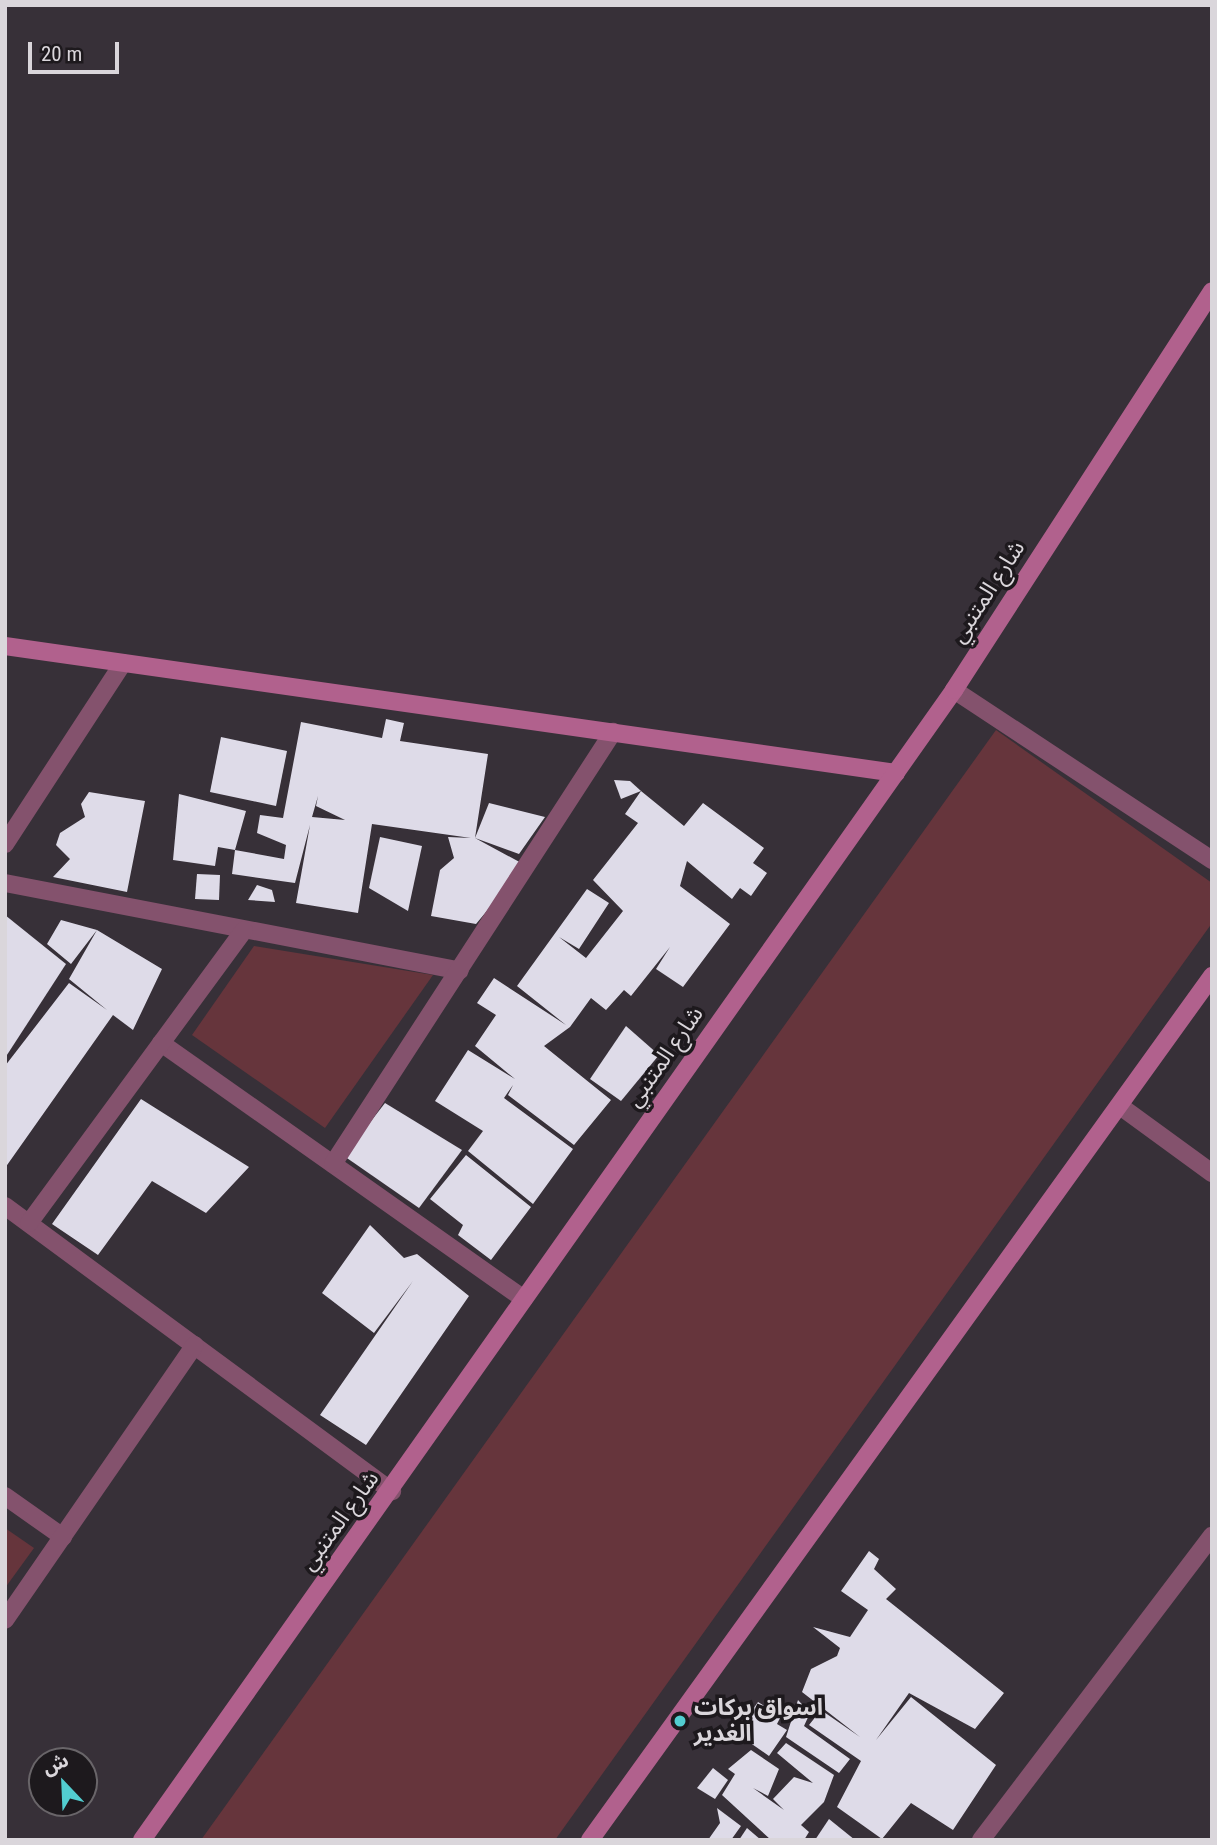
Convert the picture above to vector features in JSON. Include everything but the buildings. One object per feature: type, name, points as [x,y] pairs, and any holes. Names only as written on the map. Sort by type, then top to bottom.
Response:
[{"type":"street","name":"شارع المتنبي","points":[[142,1840],[392,1491],[524,1299],[954,690],[1212,291]]},
{"type":"street","points":[[5,646],[896,773]]},
{"type":"street","points":[[5,844],[123,663]]},
{"type":"street","points":[[954,690],[1212,860]]},
{"type":"street","points":[[333,1164],[613,732]]},
{"type":"street","points":[[5,883],[460,971]]},
{"type":"street","points":[[29,1223],[244,930]]},
{"type":"street","points":[[590,1840],[1212,976]]},
{"type":"street","points":[[161,1043],[524,1299]]},
{"type":"street","points":[[1120,1106],[1212,1173]]},
{"type":"street","points":[[5,1206],[392,1491]]},
{"type":"street","points":[[5,1620],[195,1345]]},
{"type":"street","points":[[5,1496],[62,1537]]},
{"type":"street","points":[[981,1840],[1212,1536]]},
{"type":"shaded area","points":[[996,730],[1212,883],[1212,923],[555,1840],[201,1840]]},
{"type":"shaded area","points":[[254,946],[433,975],[325,1128],[192,1035]]},
{"type":"shaded area","points":[[5,1528],[34,1548],[5,1588]]},
{"type":"place","name":"اسواق بركات الغدير","points":[[680,1721]]}]
